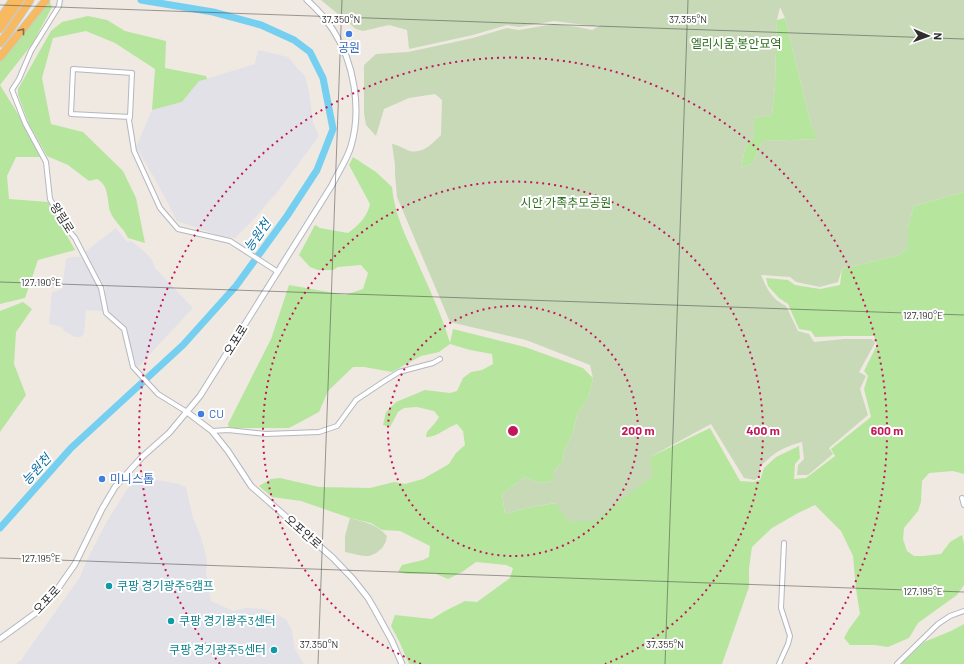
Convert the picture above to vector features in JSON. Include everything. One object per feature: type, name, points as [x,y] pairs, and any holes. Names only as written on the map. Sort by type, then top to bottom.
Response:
[{"type":"highway","points":[[0,19],[12,0]]},
{"type":"highway","points":[[0,29],[20,0]]},
{"type":"highway","points":[[0,43],[30,0]]},
{"type":"highway","points":[[0,57],[44,2]]},
{"type":"street","name":"왕림로","points":[[60,0],[59,6],[31,51],[19,79],[12,90],[25,123],[46,162],[50,199],[65,226],[75,238],[101,288],[106,313],[124,329],[133,367],[158,394],[188,412]]},
{"type":"street","name":"오포로","points":[[0,639],[37,612],[52,597],[75,564],[102,509],[115,488],[130,470],[169,433],[188,412],[209,384],[338,173],[350,148],[354,129],[355,98],[345,56],[338,38],[328,23],[307,0]]},
{"type":"street","points":[[130,117],[71,114],[73,69],[132,73],[130,117],[134,152],[160,208],[178,229],[230,241],[278,272]]},
{"type":"street","points":[[212,431],[228,430],[266,434],[319,432],[337,426],[356,400],[399,372],[433,363],[440,359]]},
{"type":"street","name":"오포안로","points":[[188,412],[212,431],[228,451],[251,486],[333,558],[357,583],[379,616],[402,664]]},
{"type":"street","points":[[962,498],[964,505]]},
{"type":"street","points":[[779,664],[790,636],[781,608],[784,543]]},
{"type":"street","points":[[897,664],[938,624],[950,616],[964,611]]},
{"type":"shaded area","points":[[258,50],[288,57],[305,76],[309,91],[313,123],[319,136],[279,190],[235,238],[218,235],[177,221],[136,147],[152,110],[182,102],[199,81],[255,64]]},
{"type":"shaded area","points":[[116,228],[127,242],[131,241],[144,251],[152,260],[155,268],[193,308],[137,368],[125,328],[109,313],[104,294],[106,289],[85,252]]},
{"type":"shaded area","points":[[81,257],[88,267],[100,288],[104,309],[103,311],[86,310],[84,333],[81,337],[75,337],[64,331],[62,327],[49,324],[52,292],[62,288],[66,259]]},
{"type":"shaded area","points":[[143,475],[156,480],[175,483],[186,487],[193,518],[205,551],[207,564],[206,574],[211,601],[233,611],[245,608],[265,609],[286,619],[292,630],[295,649],[304,664],[16,664],[21,660],[80,577],[106,523],[127,489]]},
{"type":"green space","points":[[49,0],[52,7],[33,43],[0,85],[0,60]]},
{"type":"green space","name":"시안 가족추모공원","points":[[321,0],[964,0],[964,192],[914,206],[908,227],[908,247],[899,255],[842,269],[838,282],[820,287],[796,282],[790,277],[761,275],[768,289],[777,301],[786,306],[798,331],[809,334],[814,342],[844,339],[872,339],[875,343],[859,372],[866,376],[860,389],[868,415],[829,448],[833,454],[808,475],[797,475],[798,465],[804,459],[802,442],[779,451],[770,458],[760,467],[760,476],[755,480],[744,478],[711,424],[650,457],[653,476],[594,521],[569,522],[555,503],[526,508],[505,514],[502,494],[525,477],[540,483],[553,481],[554,472],[564,461],[563,454],[573,432],[577,415],[589,396],[593,378],[590,365],[526,340],[450,322],[397,197],[392,144],[415,152],[427,147],[435,141],[441,135],[442,100],[435,94],[409,98],[384,109],[376,136],[366,125],[364,113],[364,65],[376,54],[408,52],[473,38],[507,28],[519,30],[554,24],[592,30],[601,25],[592,26],[554,21],[519,27],[507,25],[473,35],[409,49],[407,30],[389,25],[363,31],[356,29]],"holes":[[[780,7],[785,18],[811,124],[818,139],[762,141],[753,163],[741,168],[745,148],[754,137],[754,118],[772,115],[775,84],[777,20]]]},
{"type":"green space","points":[[88,16],[107,20],[125,31],[166,41],[165,68],[206,76],[207,79],[199,81],[182,102],[152,110],[155,69],[115,43],[86,31],[53,38],[42,78],[51,124],[83,132],[123,171],[136,198],[145,243],[128,238],[110,211],[106,189],[101,182],[97,179],[89,181],[68,165],[47,156],[29,124],[18,95],[18,89],[51,31],[62,22]]},
{"type":"green space","points":[[785,18],[811,124],[819,139],[762,141],[753,163],[741,168],[745,148],[754,137],[754,118],[772,115],[775,84],[777,20]]},
{"type":"green space","points":[[0,85],[18,114],[41,157],[16,157],[7,176],[9,199],[48,202],[75,250],[38,260],[25,298],[0,304]]},
{"type":"green space","points":[[353,157],[376,172],[392,187],[400,220],[438,308],[450,343],[453,329],[525,347],[583,368],[593,378],[589,396],[577,415],[573,432],[563,454],[564,461],[554,472],[553,481],[540,483],[525,477],[502,494],[505,514],[526,508],[556,503],[570,522],[650,457],[710,428],[740,481],[753,482],[760,480],[764,468],[776,457],[799,446],[800,458],[795,464],[794,479],[806,478],[835,456],[831,449],[871,417],[864,389],[868,376],[864,371],[877,345],[874,336],[815,337],[811,331],[799,329],[788,304],[779,298],[768,286],[766,278],[788,280],[795,285],[820,289],[840,285],[842,269],[899,255],[908,247],[908,227],[914,206],[964,192],[964,474],[953,471],[929,473],[922,481],[921,502],[918,511],[904,528],[903,539],[907,551],[914,556],[923,556],[941,554],[950,542],[962,535],[964,544],[964,585],[957,595],[918,623],[909,638],[888,647],[875,645],[850,645],[844,638],[860,614],[853,556],[841,531],[815,505],[772,528],[752,547],[749,568],[749,587],[722,664],[409,664],[391,626],[395,615],[432,619],[465,601],[477,602],[510,578],[513,568],[506,565],[476,562],[462,572],[448,579],[436,574],[407,574],[398,572],[402,565],[429,557],[430,546],[400,531],[382,530],[371,523],[350,518],[301,501],[272,497],[259,486],[271,479],[280,478],[319,487],[370,488],[394,482],[405,484],[423,479],[449,464],[456,453],[465,445],[463,431],[457,424],[434,436],[426,437],[427,432],[439,417],[434,411],[417,407],[404,408],[398,412],[390,427],[383,425],[386,412],[396,402],[425,390],[450,393],[457,391],[463,378],[471,372],[482,370],[493,364],[492,354],[470,350],[450,344],[439,352],[421,356],[392,372],[364,367],[353,367],[328,391],[319,412],[289,428],[229,428],[228,424],[271,339],[289,285],[345,295],[363,289],[368,273],[361,265],[338,267],[333,270],[318,270],[310,267],[299,255],[315,225],[320,228],[348,233],[365,217],[370,204],[349,165]]},
{"type":"green space","points":[[23,302],[32,309],[16,332],[14,364],[26,395],[0,432],[0,311]]},
{"type":"green space","points":[[350,518],[370,524],[387,536],[385,543],[378,552],[373,555],[365,556],[345,552],[345,536]]},
{"type":"green space","points":[[964,624],[964,664],[901,664],[924,642]]},
{"type":"waterway","name":"능원천","points":[[0,528],[71,448],[183,345],[236,286],[287,216],[317,170],[333,129],[323,78],[310,52],[294,40],[261,25],[213,12],[141,0]]},
{"type":"place","name":"공원","points":[[349,34]]},
{"type":"place","name":"CU","points":[[201,414]]},
{"type":"place","name":"미니스톱","points":[[102,479]]},
{"type":"place","name":"쿠팡 경기광주5캠프","points":[[109,586]]},
{"type":"place","name":"쿠팡 경기광주3센터","points":[[171,621]]},
{"type":"place","name":"쿠팡 경기광주5센터","points":[[274,650]]},
{"type":"park label","name":"엘리시움 봉안묘역","points":[[736,44]]}]
